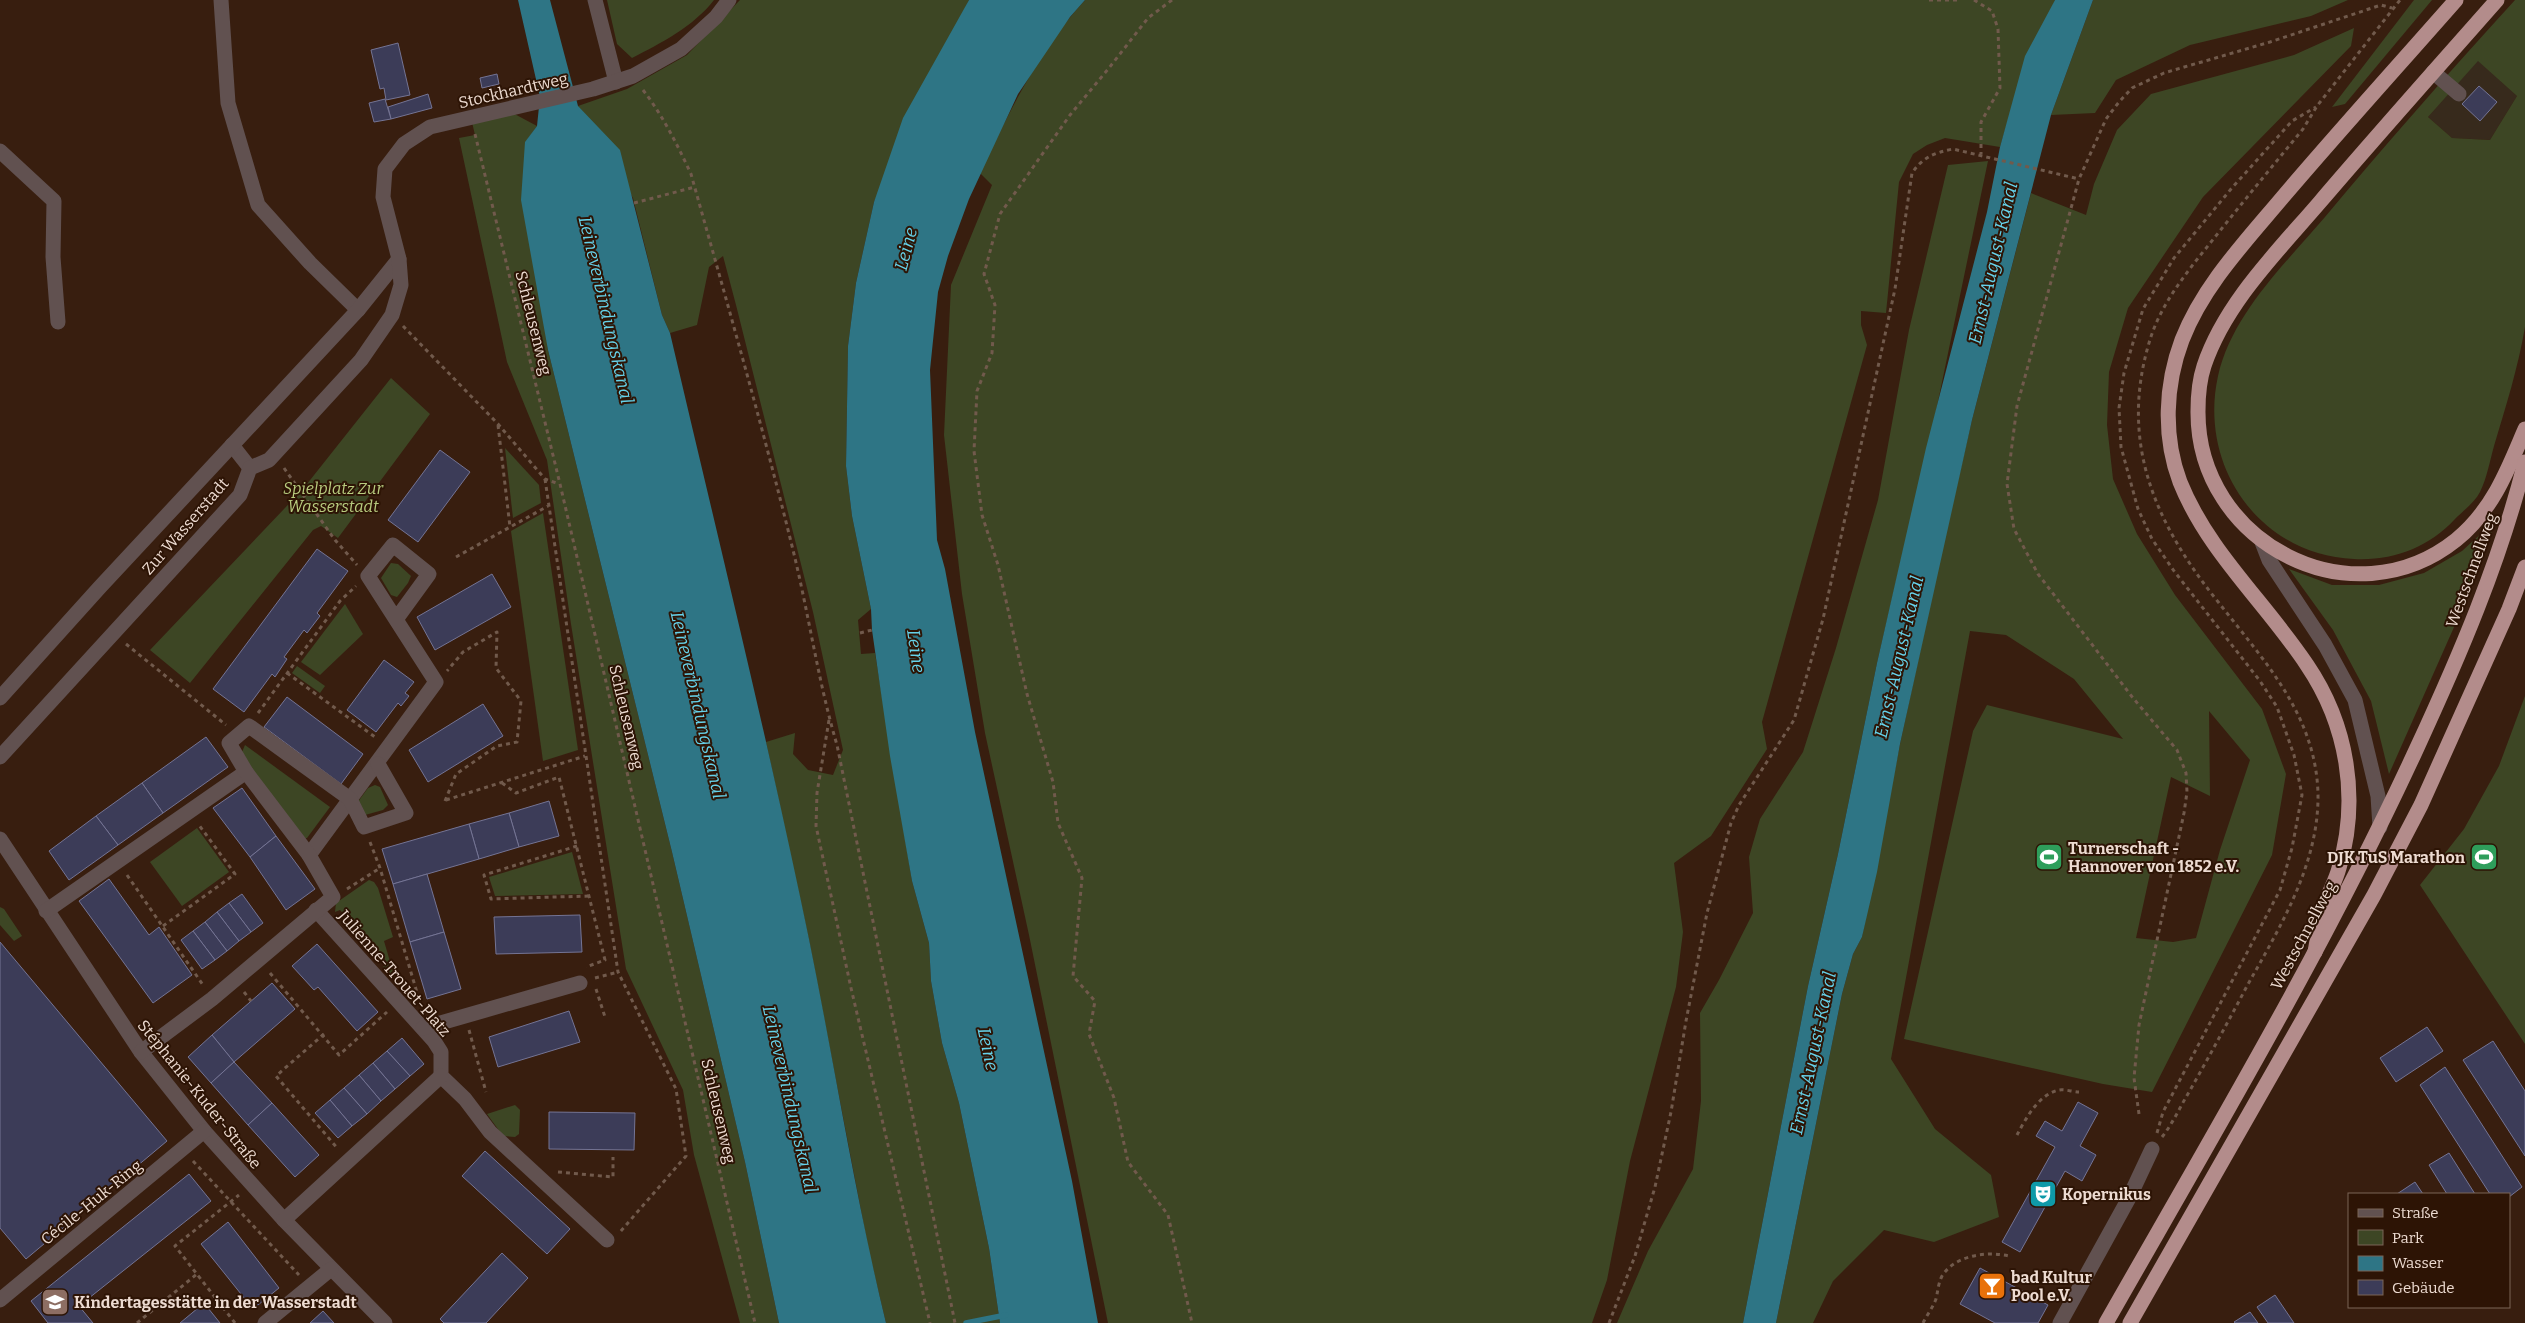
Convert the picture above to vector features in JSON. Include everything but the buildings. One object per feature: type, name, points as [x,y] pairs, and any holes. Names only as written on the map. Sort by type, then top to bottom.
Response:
[{"type":"highway","points":[[2314,952],[2324,905],[2339,869],[2347,828],[2348,775],[2343,739],[2322,687],[2290,640],[2219,551],[2195,514],[2180,482],[2169,441],[2170,380],[2182,338],[2194,314],[2233,256],[2456,0]]},
{"type":"highway","points":[[2497,0],[2252,283],[2218,334],[2204,366],[2199,388],[2198,428],[2208,471],[2219,494],[2238,520],[2262,542],[2282,555],[2309,566],[2337,572],[2376,572],[2402,568],[2428,557],[2456,540],[2481,516],[2503,483],[2525,429]]},
{"type":"highway","name":"Westschnellweg","points":[[2106,1323],[2314,952],[2380,827],[2434,711],[2481,600],[2514,503],[2525,462]]},
{"type":"highway","points":[[2130,1323],[2369,903],[2421,805],[2509,609],[2525,567]]},
{"type":"street","points":[[221,0],[228,103],[258,205],[310,263],[358,310]]},
{"type":"street","points":[[595,0],[616,82]]},
{"type":"street","name":"Stockhardtweg","points":[[398,259],[383,197],[385,169],[404,144],[430,127],[593,89],[633,76],[681,49],[716,17],[729,0]]},
{"type":"street","points":[[2433,72],[2459,94]]},
{"type":"street","points":[[0,151],[54,201],[53,257],[58,322]]},
{"type":"street","points":[[0,698],[358,310],[398,259]]},
{"type":"street","points":[[232,445],[250,468],[270,460],[361,360],[392,316],[401,285],[398,259]]},
{"type":"street","name":"Zur Wasserstadt","points":[[0,757],[240,495],[250,468]]},
{"type":"street","points":[[2262,542],[2268,560],[2325,645],[2355,700],[2378,796],[2380,827]]},
{"type":"street","points":[[309,855],[390,748],[436,682],[397,618],[368,576],[393,545],[429,574],[397,618]]},
{"type":"street","points":[[243,731],[350,799],[364,827],[406,813],[378,764]]},
{"type":"street","name":"Julienne-Trouet-Platz","points":[[243,731],[229,743],[246,772],[309,855],[332,898],[316,910],[423,1028],[441,1052],[441,1076]]},
{"type":"street","points":[[46,911],[118,863],[246,772]]},
{"type":"street","name":"Stéphanie-Kuder-Straße","points":[[0,839],[140,1052],[204,1131],[284,1220],[385,1323]]},
{"type":"street","points":[[140,1052],[212,999],[316,910]]},
{"type":"street","points":[[423,1028],[581,983]]},
{"type":"street","points":[[284,1220],[441,1076],[465,1099],[490,1132],[607,1240]]},
{"type":"street","name":"Cécile-Huk-Ring","points":[[0,1300],[204,1131]]},
{"type":"street","points":[[2060,1323],[2129,1198],[2152,1149]]},
{"type":"street","points":[[265,1323],[332,1269]]},
{"type":"path","points":[[1172,0],[1148,18],[1110,68],[1070,115],[1000,214],[984,274],[995,305],[992,353],[977,391],[974,451],[982,515],[998,565],[1026,694],[1053,782],[1058,823],[1082,878],[1073,976],[1095,1001],[1089,1034],[1114,1098],[1128,1162],[1168,1215],[1192,1323]]},
{"type":"path","points":[[1929,0],[1961,0]]},
{"type":"path","points":[[1974,0],[1992,11],[1998,30],[2000,65],[2000,88],[1981,122],[1981,154]]},
{"type":"path","points":[[2152,1149],[2167,1130],[2203,1068],[2294,898],[2308,854],[2318,796],[2311,750],[2292,700],[2253,645],[2187,562],[2155,502],[2139,444],[2137,409],[2140,380],[2149,341],[2173,292],[2303,129],[2317,106],[2400,0]]},
{"type":"path","points":[[2139,1114],[2134,1078],[2139,1025],[2184,813],[2187,792],[2186,773],[2177,750],[2050,590],[2023,551],[2014,529],[2007,484],[2017,406],[2079,179],[2106,119],[2132,88],[2164,73],[2270,42],[2380,4],[2392,8]]},
{"type":"path","points":[[633,76],[658,109],[676,141],[695,187],[752,387],[794,552],[829,718],[837,745],[955,1323]]},
{"type":"path","points":[[2152,1149],[2163,1112],[2280,890],[2290,855],[2302,796],[2294,755],[2277,707],[2260,681],[2174,571],[2152,539],[2138,509],[2121,447],[2119,408],[2124,373],[2133,336],[2143,309],[2174,258],[2231,189],[2292,121],[2317,106]]},
{"type":"path","name":"Schleusenweg","points":[[471,118],[560,484],[755,1323]]},
{"type":"path","points":[[1609,1323],[1635,1256],[1655,1187],[1671,1112],[1707,913],[1731,823],[1739,805],[1794,720],[1821,628],[1895,289],[1912,174],[1920,162],[1933,153],[1953,149],[1981,154],[2079,179]]},
{"type":"path","points":[[634,203],[695,187]]},
{"type":"path","points":[[392,316],[418,338],[498,424],[545,479],[560,484]]},
{"type":"path","points":[[498,424],[510,527]]},
{"type":"path","points":[[113,633],[243,731],[340,601],[368,576],[335,540],[275,454]]},
{"type":"path","points":[[545,479],[618,972],[676,1089],[686,1156],[615,1238],[607,1240]]},
{"type":"path","points":[[456,557],[548,506]]},
{"type":"path","points":[[860,633],[872,630]]},
{"type":"path","points":[[436,682],[463,652],[497,632],[496,668],[521,701],[517,742],[497,746],[456,774],[445,801],[585,756]]},
{"type":"path","points":[[287,673],[390,748]]},
{"type":"path","points":[[829,718],[817,793],[816,826],[851,988],[930,1323]]},
{"type":"path","points":[[502,782],[516,793],[559,777],[605,960],[574,971],[605,1017]]},
{"type":"path","points":[[163,926],[235,874],[190,812]]},
{"type":"path","points":[[364,827],[380,868],[420,1002]]},
{"type":"path","points":[[577,846],[484,875],[491,899],[589,896]]},
{"type":"path","points":[[118,863],[212,999]]},
{"type":"path","points":[[332,898],[380,868]]},
{"type":"path","points":[[258,959],[324,1034],[339,1055],[399,1001]]},
{"type":"path","points":[[581,983],[618,972]]},
{"type":"path","points":[[465,1015],[486,1092]]},
{"type":"path","points":[[324,1034],[276,1076],[349,1162]]},
{"type":"path","points":[[2017,1135],[2032,1110],[2044,1098],[2060,1090],[2079,1092]]},
{"type":"path","points":[[182,1149],[310,1286]]},
{"type":"path","points":[[530,1170],[613,1177],[613,1157]]},
{"type":"path","points":[[235,1323],[175,1246],[252,1184]]},
{"type":"path","points":[[1923,1323],[1935,1301],[1942,1277],[1950,1267],[1973,1256],[1995,1253],[2009,1256]]},
{"type":"path","points":[[137,1323],[197,1274]]},
{"type":"shaded area","points":[[2478,60],[2517,96],[2490,140],[2452,138],[2428,117]]},
{"type":"green space","points":[[607,0],[714,0],[706,10],[686,26],[632,58],[617,44]]},
{"type":"green space","points":[[740,0],[969,0],[874,202],[856,283],[848,346],[846,466],[852,516],[871,609],[858,620],[861,654],[875,653],[912,881],[929,943],[931,981],[942,1043],[959,1103],[989,1248],[1000,1323],[886,1323],[869,1252],[809,940],[766,742],[795,733],[793,754],[808,770],[833,775],[843,750],[813,612],[736,305],[723,256],[709,267],[697,325],[670,333],[662,315],[633,198],[578,106],[627,89],[687,55]]},
{"type":"green space","points":[[1085,0],[2055,0],[2013,103],[2000,147],[1945,138],[1927,145],[1913,154],[1899,182],[1886,313],[1861,311],[1861,325],[1867,345],[1762,722],[1767,749],[1711,836],[1674,863],[1683,932],[1676,987],[1630,1161],[1607,1280],[1592,1323],[1108,1323],[1029,935],[985,733],[962,594],[944,435],[951,285],[992,185],[980,173],[1026,82],[1068,19]]},
{"type":"green space","points":[[2093,0],[2348,0],[2311,16],[2190,45],[2116,80],[2095,113],[2051,115]]},
{"type":"green space","points":[[2414,0],[2432,0],[2345,104],[2332,107]]},
{"type":"green space","points":[[2515,0],[2525,0],[2525,327],[2515,372],[2485,481],[2475,499],[2445,529],[2409,551],[2382,558],[2368,559],[2320,554],[2290,542],[2264,523],[2243,500],[2227,473],[2218,442],[2214,410],[2218,376],[2225,353],[2247,311],[2277,272],[2419,107]],"holes":[[[2478,61],[2517,96],[2490,140],[2452,138],[2428,117]]]},
{"type":"green space","points":[[2354,28],[2351,46],[2203,197],[2128,308],[2109,372],[2107,425],[2113,479],[2137,534],[2175,595],[2262,709],[2286,774],[2272,855],[2152,1092],[2103,1084],[1904,1039],[1973,731],[1987,705],[2123,739],[2074,679],[2006,635],[1970,631],[1891,1059],[1935,1129],[1991,1175],[1999,1217],[1934,1242],[1884,1230],[1833,1281],[1813,1323],[1776,1323],[1842,994],[1853,954],[1862,937],[1900,744],[1945,536],[1972,420],[2031,193],[2086,215],[2094,184],[2117,130],[2151,94],[2294,55]],"holes":[[[2209,711],[2250,760],[2220,850],[2196,938],[2173,942],[2136,938],[2171,777],[2210,796]]]},
{"type":"green space","points":[[505,109],[537,126],[525,143],[548,350],[672,852],[745,1162],[779,1323],[740,1323],[694,1155],[683,1090],[626,969],[547,460],[507,362],[459,138],[475,135],[471,118]]},
{"type":"green space","points":[[1988,161],[1936,411],[1877,663],[1838,854],[1808,986],[1743,1323],[1617,1323],[1648,1251],[1693,1169],[1701,1101],[1700,1013],[1753,913],[1749,857],[1760,819],[1803,752],[1836,648],[1878,500],[1909,330],[1948,165]]},
{"type":"green space","name":"Spielplatz Zur Wasserstadt","points":[[391,378],[430,414],[338,538],[321,526],[313,530],[190,683],[150,650],[303,489]]},
{"type":"green space","points":[[505,448],[539,485],[541,503],[513,518]]},
{"type":"green space","points":[[543,513],[578,750],[543,761],[511,531]]},
{"type":"green space","points":[[2496,520],[2466,600],[2389,774],[2371,701],[2333,630],[2289,569],[2332,585],[2379,585],[2424,573],[2462,551]]},
{"type":"green space","points":[[391,563],[398,564],[411,576],[397,597],[391,595],[381,578]]},
{"type":"green space","points":[[345,604],[363,634],[320,675],[301,662]]},
{"type":"green space","points":[[297,666],[325,686],[320,693],[292,673]]},
{"type":"green space","name":"DJK TuS Marathon","points":[[2525,696],[2525,1044],[2420,885],[2464,829],[2499,766]]},
{"type":"green space","points":[[245,745],[330,807],[307,838],[302,839],[243,761],[242,752]]},
{"type":"green space","points":[[375,785],[380,787],[388,805],[383,810],[365,815],[357,803],[368,788]]},
{"type":"green space","points":[[197,828],[229,872],[182,906],[150,862]]},
{"type":"green space","points":[[572,852],[583,894],[495,896],[489,877]]},
{"type":"green space","points":[[369,880],[374,882],[378,888],[393,937],[384,941],[396,982],[383,967],[387,963],[340,910],[335,912],[336,903]]},
{"type":"green space","points":[[0,907],[4,909],[22,936],[14,941],[0,925]]},
{"type":"green space","points":[[515,1105],[520,1110],[519,1134],[515,1137],[503,1136],[487,1114]]},
{"type":"water","name":"Leineverbindungskanal","points":[[518,0],[550,0],[578,106],[620,150],[662,315],[670,333],[776,787],[809,939],[855,1179],[886,1323],[779,1323],[745,1162],[672,852],[548,350],[521,200],[525,142],[537,126],[540,97]]},
{"type":"water","name":"Leine","points":[[969,0],[1085,0],[1070,17],[1018,94],[969,199],[948,256],[938,292],[930,370],[937,540],[945,569],[975,732],[1072,1181],[1098,1323],[1000,1323],[989,1248],[959,1103],[942,1043],[931,981],[929,943],[912,881],[890,756],[872,630],[871,609],[852,516],[846,466],[848,346],[856,283],[874,202],[903,118]]},
{"type":"water","name":"Ernst-August-Kanal","points":[[2055,0],[2093,0],[2051,115],[1972,420],[1900,744],[1877,872],[1862,937],[1853,954],[1842,994],[1776,1323],[1743,1323],[1808,986],[1838,854],[1877,663],[1926,448],[1987,212],[2000,147],[2025,56]]},
{"type":"waterway","points":[[966,1323],[1006,1315]]},
{"type":"place","name":"Turnerschaft - Hannover von 1852 e.V.","points":[[2049,857]]},
{"type":"place","name":"DJK TuS Marathon","points":[[2484,857]]},
{"type":"place","name":"Kopernikus","points":[[2043,1194]]},
{"type":"place","name":"bad Kultur Pool e.V.","points":[[1992,1286]]},
{"type":"place","name":"Kindertagesstätte in der Wasserstadt","points":[[55,1302]]}]
